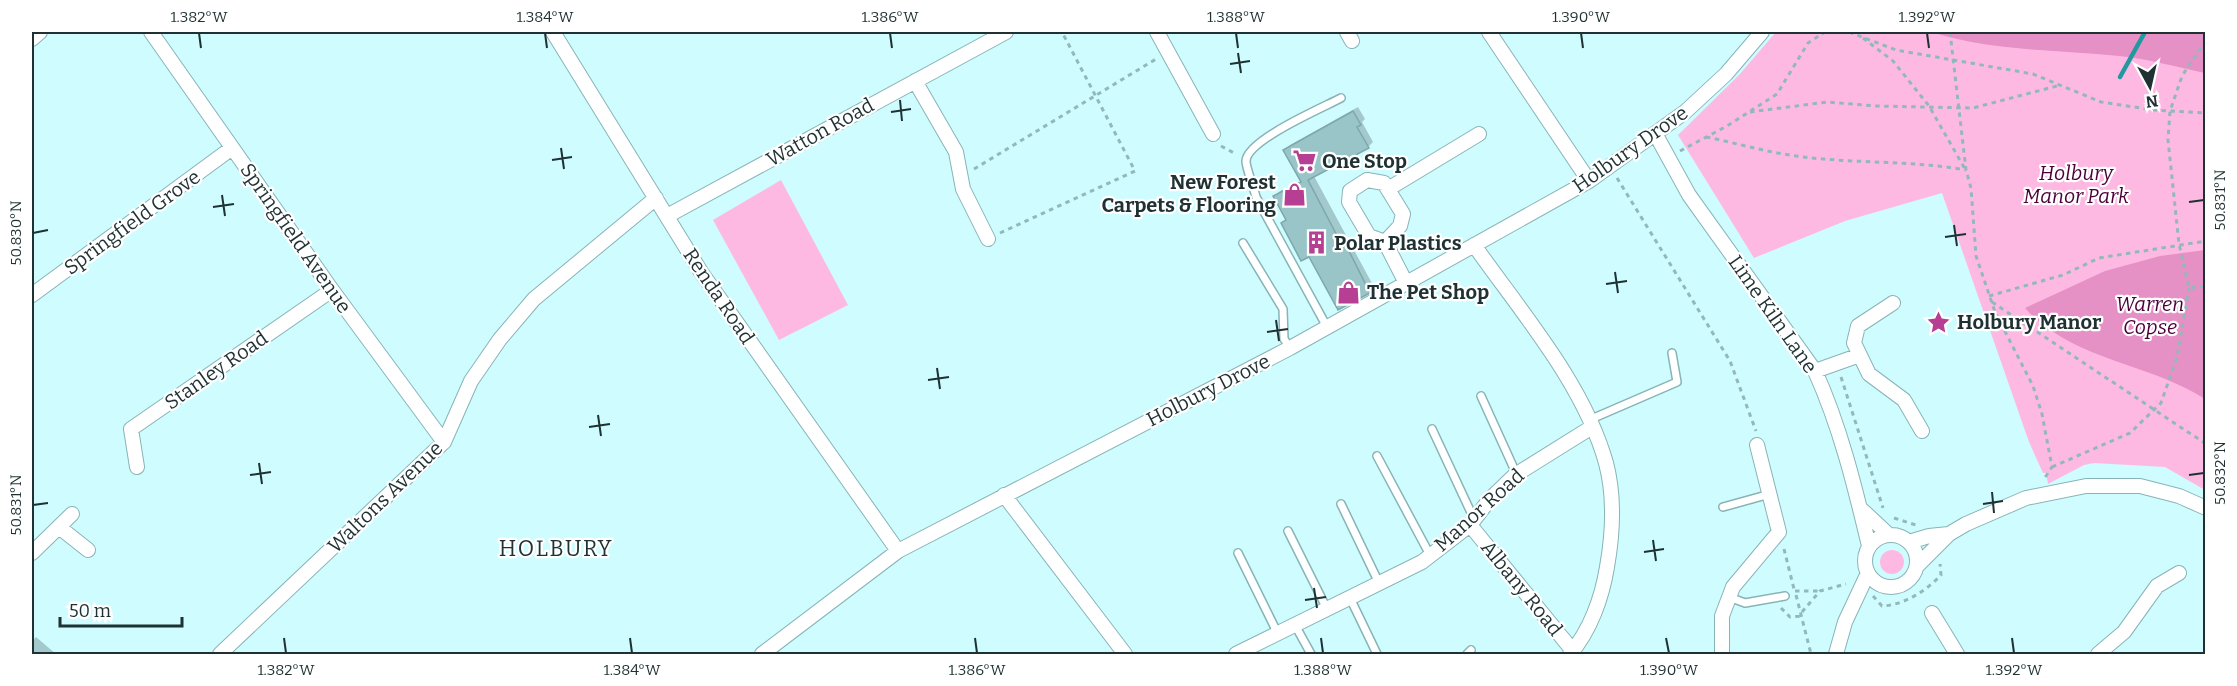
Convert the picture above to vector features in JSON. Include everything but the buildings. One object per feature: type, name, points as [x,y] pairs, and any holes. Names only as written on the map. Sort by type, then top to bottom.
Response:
[{"type":"street","points":[[32,39],[40,32]]},
{"type":"street","name":"Springfield Avenue","points":[[151,32],[332,290],[444,442]]},
{"type":"street","name":"Renda Road","points":[[553,32],[701,272],[898,551]]},
{"type":"street","name":"Watton Road","points":[[667,216],[1005,32]]},
{"type":"street","points":[[1157,32],[1213,134]]},
{"type":"street","points":[[1489,32],[1589,181]]},
{"type":"street","name":"Holbury Drove","points":[[762,654],[898,551],[1290,348],[1589,181],[1685,112],[1726,74],[1762,32]]},
{"type":"street","points":[[915,81],[956,152],[963,189],[988,239]]},
{"type":"street","points":[[1388,189],[1479,134]]},
{"type":"street","name":"Lime Kiln Lane","points":[[1656,135],[1689,195],[1815,371],[1827,397],[1869,546]]},
{"type":"street","name":"Springfield Grove","points":[[32,295],[232,148]]},
{"type":"street","points":[[1385,242],[1400,226],[1403,214],[1384,183],[1366,180],[1350,191],[1349,202],[1369,236],[1385,242],[1406,283]]},
{"type":"street","name":"Waltons Avenue","points":[[220,654],[444,442],[471,381],[500,339],[534,299],[656,198]]},
{"type":"street","points":[[1474,245],[1575,387],[1606,464],[1612,498],[1612,541],[1604,582],[1590,624],[1571,652]]},
{"type":"street","name":"Stanley Road","points":[[137,466],[132,429],[332,290]]},
{"type":"street","points":[[1893,303],[1858,326],[1854,343],[1869,374],[1904,400],[1922,431]]},
{"type":"street","points":[[1815,371],[1860,355]]},
{"type":"street","name":"Manor Road","points":[[1236,654],[1422,562],[1472,522],[1490,499],[1516,474],[1590,424]]},
{"type":"street","points":[[1722,654],[1722,616],[1733,587],[1779,532],[1757,445]]},
{"type":"street","points":[[1909,542],[1932,542],[1966,524],[2026,498],[2086,486],[2140,486],[2179,496],[2205,508]]},
{"type":"street","points":[[1004,495],[1125,654]]},
{"type":"street","points":[[1860,508],[1889,535],[1909,542],[1916,552],[1917,566]]},
{"type":"street","points":[[32,553],[72,514]]},
{"type":"street","name":"Albany Road","points":[[1472,522],[1571,652]]},
{"type":"street","points":[[59,527],[88,550]]},
{"type":"street","points":[[1870,588],[1865,560],[1869,546],[1875,540],[1889,535]]},
{"type":"street","points":[[1836,654],[1845,622],[1856,601],[1870,588],[1903,584],[1914,573],[1932,542]]},
{"type":"street","points":[[2098,654],[2124,632],[2157,586],[2179,573]]},
{"type":"street","points":[[1932,614],[1957,654]]},
{"type":"lane","points":[[1327,327],[1256,197],[1246,163],[1247,155],[1262,140],[1341,98]]},
{"type":"lane","points":[[1243,243],[1284,309],[1284,339],[1290,348]]},
{"type":"lane","points":[[1590,424],[1677,382],[1672,353]]},
{"type":"lane","points":[[1481,396],[1516,474]]},
{"type":"lane","points":[[1432,429],[1472,522]]},
{"type":"lane","points":[[1377,456],[1430,555]]},
{"type":"lane","points":[[1723,507],[1770,494]]},
{"type":"lane","points":[[1341,504],[1379,583]]},
{"type":"lane","points":[[1288,531],[1327,609]]},
{"type":"lane","points":[[1238,553],[1278,634]]},
{"type":"lane","points":[[1729,597],[1745,603],[1785,596]]},
{"type":"lane","points":[[1350,598],[1377,654]]},
{"type":"lane","points":[[1295,625],[1311,654]]},
{"type":"path","points":[[988,239],[1136,171],[1062,32]]},
{"type":"path","points":[[1668,157],[1750,112],[1777,94],[1808,43],[1825,32]]},
{"type":"path","points":[[1849,32],[1896,50],[2032,74],[2101,102],[2205,113]]},
{"type":"path","points":[[1950,32],[1966,170],[1971,188],[1976,256],[1991,302],[2033,386],[2042,414],[2052,467]]},
{"type":"path","points":[[1860,36],[1893,61],[1929,106],[1966,170]]},
{"type":"path","points":[[2038,487],[2052,467],[2130,433],[2162,403],[2177,357],[2189,288],[2179,244],[2168,140],[2170,111],[2182,76],[2205,40]]},
{"type":"path","points":[[961,177],[1168,52]]},
{"type":"path","points":[[1750,112],[1827,102],[1876,106],[1973,108],[2059,85]]},
{"type":"path","points":[[1213,134],[1221,146],[1247,155]]},
{"type":"path","points":[[1706,137],[1796,156],[1874,163],[1937,165],[1966,170]]},
{"type":"path","points":[[1610,167],[1730,361],[1756,427],[1757,445]]},
{"type":"path","points":[[1989,296],[2063,275],[2099,258],[2205,241]]},
{"type":"path","points":[[2189,288],[2205,286]]},
{"type":"path","points":[[1991,302],[2205,444]]},
{"type":"path","points":[[1795,591],[1820,591],[1846,584],[1870,588],[1882,606],[1905,601],[1941,575],[1941,568],[1925,528],[1895,519],[1886,513],[1880,502],[1837,363]]},
{"type":"path","points":[[1771,598],[1790,616],[1802,614],[1820,591]]},
{"type":"green space","name":"Holbury Manor Park","points":[[1776,32],[2205,32],[2205,490],[2165,467],[2094,463],[2084,465],[2048,484],[2046,473],[2043,473],[2029,442],[1942,193],[1845,221],[1754,258],[1678,135],[1739,75]]},
{"type":"green space","points":[[1931,32],[2205,32],[2205,73],[2130,57],[2001,47]]},
{"type":"green space","points":[[781,180],[848,305],[779,340],[713,220]]},
{"type":"green space","name":"Warren Copse","points":[[2205,250],[2205,399],[2160,377],[2112,360],[2065,339],[2044,326],[2025,308],[2105,271],[2160,256]]},
{"type":"green space","points":[[1892,550],[1900,554],[1904,562],[1900,570],[1892,574],[1884,570],[1880,562],[1884,554]]},
{"type":"waterway","points":[[2120,77],[2145,32]]},
{"type":"place","name":"One Stop","points":[[1304,161]]},
{"type":"place","name":"New Forest Carpets & Flooring","points":[[1294,194]]},
{"type":"place","name":"Polar Plastics","points":[[1316,243]]},
{"type":"place","name":"The Pet Shop","points":[[1349,292]]},
{"type":"place","name":"Holbury Manor","points":[[1939,322]]},
{"type":"district","name":"HOLBURY","points":[[556,548]]}]
